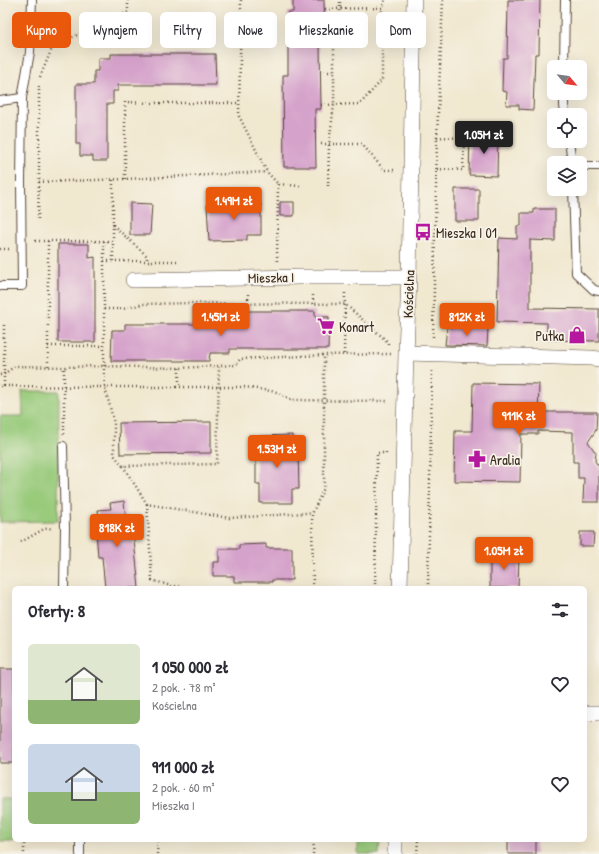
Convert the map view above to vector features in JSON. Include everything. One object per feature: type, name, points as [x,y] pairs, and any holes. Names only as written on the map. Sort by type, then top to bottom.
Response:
[{"type":"street","name":"Kościelna","points":[[400,586],[409,278],[414,0]]},
{"type":"street","name":"Mieszka I","points":[[133,280],[300,277],[409,278]]},
{"type":"street","points":[[406,353],[599,359]]},
{"type":"street","points":[[587,713],[599,713]]},
{"type":"street","points":[[395,842],[395,854]]},
{"type":"lane","points":[[32,0],[32,12]]},
{"type":"lane","points":[[564,60],[565,0]]},
{"type":"lane","points":[[0,286],[22,286],[22,98],[30,48]]},
{"type":"lane","points":[[0,101],[22,98]]},
{"type":"lane","points":[[587,166],[599,166]]},
{"type":"lane","points":[[573,196],[576,274],[594,290],[599,291]]},
{"type":"lane","points":[[64,446],[64,586]]},
{"type":"lane","points":[[80,842],[80,854]]},
{"type":"path","points":[[71,38],[128,12],[128,0]]},
{"type":"path","points":[[241,0],[239,116],[267,172],[278,184],[300,186]]},
{"type":"path","points":[[339,12],[340,0]]},
{"type":"path","points":[[321,105],[360,104],[382,80],[382,8],[385,0]]},
{"type":"path","points":[[428,586],[437,137],[443,0]]},
{"type":"path","points":[[325,8],[382,8]]},
{"type":"path","points":[[38,219],[40,182],[39,81],[52,48]]},
{"type":"path","points":[[328,186],[329,144],[334,105],[334,48]]},
{"type":"path","points":[[320,72],[334,72]]},
{"type":"path","points":[[124,179],[125,102],[239,103]]},
{"type":"path","points":[[437,137],[464,138],[463,170],[437,169]]},
{"type":"path","points":[[321,144],[362,144],[384,170],[410,170]]},
{"type":"path","points":[[40,182],[113,180],[267,172]]},
{"type":"path","points":[[113,180],[113,261]]},
{"type":"path","points":[[272,261],[277,261],[278,184]]},
{"type":"path","points":[[113,225],[147,256],[148,261]]},
{"type":"path","points":[[22,241],[112,241]]},
{"type":"path","points":[[48,241],[48,366]]},
{"type":"path","points":[[104,241],[104,374],[105,387],[114,423],[114,456],[123,466],[147,504],[152,580],[175,586]]},
{"type":"path","points":[[104,261],[185,261]]},
{"type":"path","points":[[344,354],[346,277]]},
{"type":"path","points":[[104,309],[123,309],[143,304],[194,302],[345,304],[388,342],[388,362]]},
{"type":"path","points":[[4,323],[4,386]]},
{"type":"path","points":[[48,346],[104,346]]},
{"type":"path","points":[[0,375],[4,374],[15,366],[220,367],[236,365],[240,359],[344,354],[406,353]]},
{"type":"path","points":[[313,586],[312,514],[324,488],[324,355]]},
{"type":"path","points":[[64,367],[64,446]]},
{"type":"path","points":[[123,466],[217,464],[220,367]]},
{"type":"path","points":[[179,368],[179,387]]},
{"type":"path","points":[[0,386],[244,387],[277,392],[292,400],[386,401]]},
{"type":"path","points":[[375,586],[377,453],[386,453],[386,445]]},
{"type":"path","points":[[147,504],[229,518],[306,513],[312,514]]},
{"type":"path","points":[[21,542],[44,529],[53,528]]},
{"type":"path","points":[[24,842],[24,854]]},
{"type":"path","points":[[158,842],[158,854]]},
{"type":"path","points":[[313,854],[314,842]]},
{"type":"path","points":[[417,854],[418,842]]},
{"type":"green space","points":[[22,391],[59,391],[58,521],[0,522],[0,416],[23,416]]},
{"type":"green space","points":[[0,799],[12,799],[12,842],[0,842]]},
{"type":"green space","points":[[358,842],[380,842],[379,854],[358,854]]},
{"type":"building","points":[[293,0],[324,0],[324,12],[293,12]]},
{"type":"building","points":[[508,0],[540,0],[539,54],[535,54],[533,110],[519,109],[519,105],[506,105],[507,92],[502,91],[503,58],[507,58]]},
{"type":"building","points":[[288,48],[320,48],[321,109],[315,109],[316,167],[284,167],[283,75],[288,75]]},
{"type":"building","points":[[111,54],[215,54],[216,85],[118,85],[118,91],[113,91],[113,104],[107,104],[107,161],[93,161],[93,156],[80,156],[80,144],[76,144],[76,84],[94,84],[94,71],[98,71],[98,58],[111,58]]},
{"type":"building","points":[[470,134],[498,134],[497,176],[469,175]]},
{"type":"building","points":[[455,189],[479,189],[479,221],[455,221]]},
{"type":"building","points":[[280,202],[294,202],[294,216],[280,216]]},
{"type":"building","points":[[130,203],[152,204],[150,235],[130,235]]},
{"type":"building","points":[[207,204],[261,204],[261,235],[247,235],[247,240],[209,241]]},
{"type":"building","points":[[534,209],[555,209],[555,241],[530,240],[530,308],[599,309],[599,341],[547,340],[547,323],[497,322],[499,238],[517,239],[517,226],[521,226],[521,213],[534,213]]},
{"type":"building","points":[[58,244],[89,244],[89,258],[95,257],[95,342],[58,342]]},
{"type":"building","points":[[244,311],[315,311],[315,317],[329,317],[328,349],[230,349],[230,353],[210,353],[209,361],[111,361],[112,330],[125,330],[125,324],[196,324],[196,326],[231,326],[231,318],[244,318]]},
{"type":"building","points":[[447,327],[488,328],[487,346],[445,345]]},
{"type":"building","points":[[473,383],[539,384],[538,412],[597,412],[596,430],[588,442],[596,453],[595,461],[599,467],[599,502],[583,502],[584,478],[578,478],[578,462],[573,462],[573,432],[538,431],[538,434],[521,434],[520,482],[454,481],[455,431],[472,431]]},
{"type":"building","points":[[211,422],[211,453],[120,454],[119,423]]},
{"type":"building","points":[[292,435],[292,450],[298,450],[299,489],[292,489],[292,503],[260,503],[260,484],[256,484],[256,456],[260,456],[260,436]]},
{"type":"building","points":[[124,501],[126,521],[132,521],[139,586],[105,586],[102,557],[98,557],[96,530],[100,530],[98,510],[111,509],[110,503]]},
{"type":"building","points":[[580,532],[594,532],[593,546],[580,546]]},
{"type":"building","points":[[266,544],[266,548],[292,548],[292,580],[272,580],[272,582],[234,582],[234,576],[213,576],[213,562],[219,562],[219,549],[239,549],[239,545]]},
{"type":"building","points":[[490,555],[519,555],[518,586],[490,586]]},
{"type":"building","points":[[0,669],[12,669],[12,763],[0,763]]},
{"type":"building","points":[[508,842],[536,842],[536,854],[508,854]]},
{"type":"place","name":"Mieszka I 01","points":[[423,232]]},
{"type":"place","name":"Konart","points":[[326,326]]},
{"type":"place","name":"Putka","points":[[577,335]]},
{"type":"place","name":"Aralia","points":[[477,459]]}]
